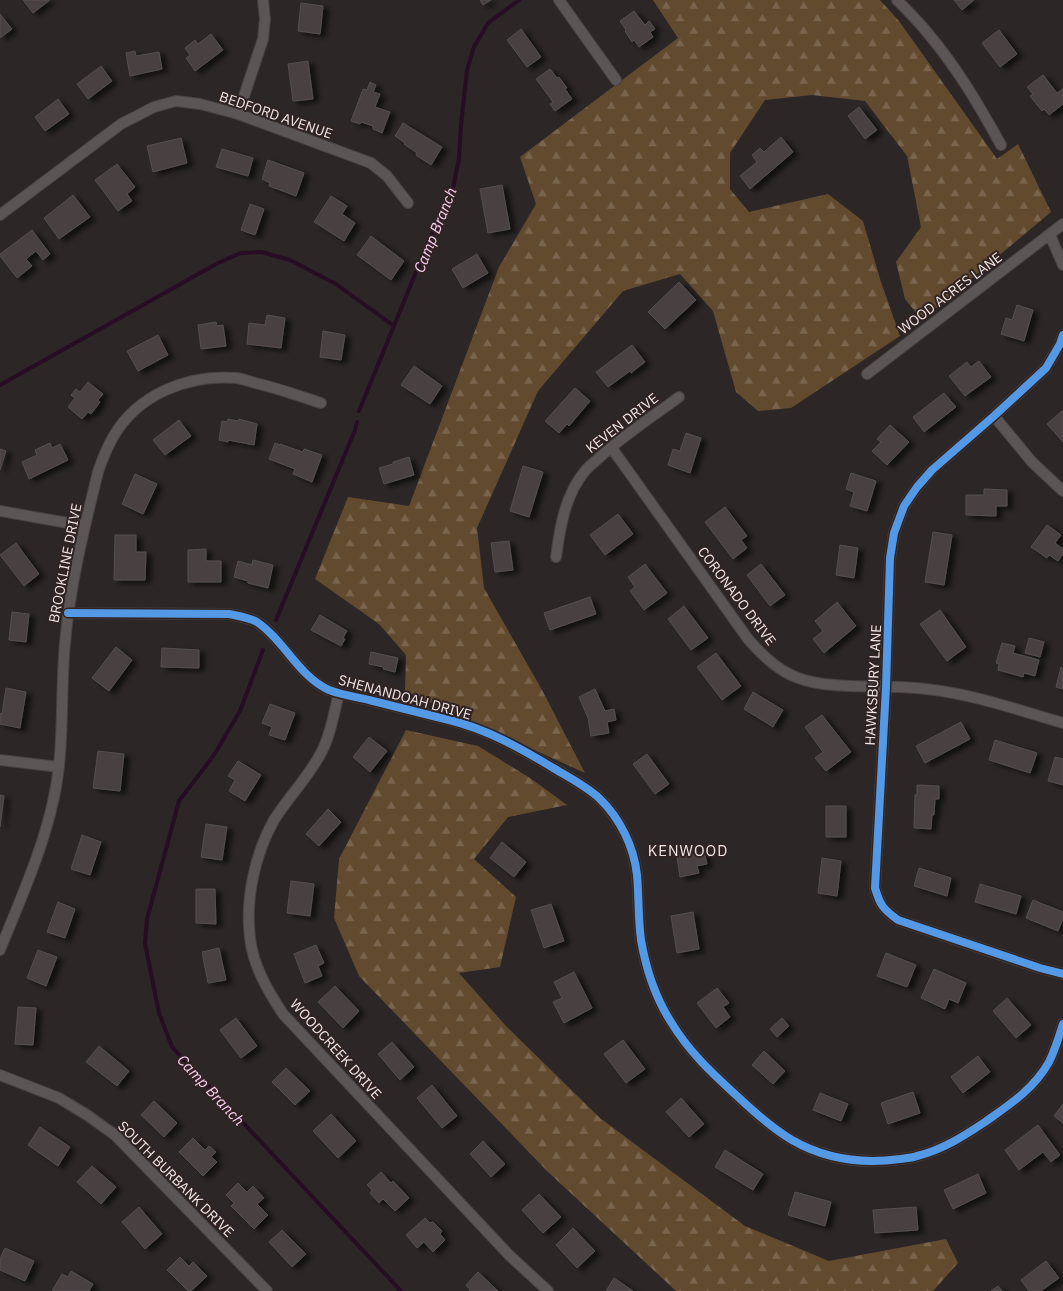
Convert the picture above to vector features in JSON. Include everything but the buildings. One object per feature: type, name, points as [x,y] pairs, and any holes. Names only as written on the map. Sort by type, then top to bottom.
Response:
[{"type":"street","points":[[238,114],[263,39],[265,19],[263,0]]},
{"type":"street","points":[[559,0],[616,80]]},
{"type":"street","points":[[897,0],[926,31],[956,70],[979,105],[1001,145]]},
{"type":"street","name":"BEDFORD AVENUE","points":[[0,215],[121,124],[154,107],[176,101],[200,104],[238,114],[370,163],[387,176],[408,203]]},
{"type":"street","name":"WOOD ACRES LANE","points":[[867,374],[1063,224]]},
{"type":"street","points":[[1050,235],[1063,265]]},
{"type":"street","name":"HAWKSBURY LANE","points":[[1063,335],[1046,368],[932,470],[917,487],[904,506],[894,533],[890,558],[886,687],[875,888],[880,904],[898,920],[1063,974]]},
{"type":"street","name":"BROOKLINE DRIVE","points":[[0,950],[44,834],[54,799],[62,734],[64,659],[70,592],[98,472],[113,437],[121,425],[146,401],[162,391],[198,379],[218,377],[239,378],[271,386],[321,403]]},
{"type":"street","name":"KEVEN DRIVE","points":[[556,557],[560,527],[565,509],[574,488],[585,470],[611,447],[679,397]]},
{"type":"street","points":[[994,416],[1032,462],[1063,490]]},
{"type":"street","name":"CORONADO DRIVE","points":[[611,447],[748,639],[776,666],[791,675],[824,685],[926,689],[990,702],[1063,723]]},
{"type":"street","points":[[0,511],[85,526]]},
{"type":"street","name":"SHENANDOAH DRIVE","points":[[68,614],[229,614],[244,617],[256,622],[275,638],[314,680],[328,689],[454,721],[478,729],[542,761],[580,784],[611,811],[629,843],[637,876],[641,938],[647,967],[660,1002],[681,1038],[701,1063],[772,1126],[793,1140],[818,1152],[844,1159],[866,1161],[889,1160],[918,1156],[948,1145],[1000,1112],[1029,1089],[1049,1061],[1063,1024]]},
{"type":"street","name":"WOODCREEK DRIVE","points":[[339,693],[327,739],[318,760],[275,820],[264,840],[252,884],[250,902],[250,938],[254,955],[271,996],[284,1014],[509,1254],[548,1291]]},
{"type":"street","points":[[0,760],[59,767]]},
{"type":"street","name":"SOUTH BURBANK DRIVE","points":[[0,1074],[59,1098],[87,1114],[115,1135],[268,1291]]},
{"type":"green space","points":[[653,0],[880,0],[899,21],[997,159],[1018,144],[1051,212],[922,320],[905,299],[896,262],[921,227],[907,156],[865,101],[812,95],[765,100],[730,153],[730,189],[749,212],[828,194],[863,221],[881,282],[900,336],[791,408],[758,411],[736,392],[713,311],[680,274],[623,291],[538,391],[477,528],[484,588],[542,690],[585,773],[405,691],[406,655],[379,624],[315,579],[348,497],[409,506],[499,267],[536,204],[520,157],[678,38]]},
{"type":"green space","points":[[406,730],[478,746],[530,778],[567,805],[508,817],[474,859],[516,897],[500,967],[459,973],[505,1025],[600,1118],[745,1226],[829,1261],[946,1239],[958,1263],[933,1291],[676,1291],[547,1171],[359,976],[334,918],[339,859]]},
{"type":"waterway","name":"Camp Branch","points":[[359,411],[428,243],[453,188],[459,159],[467,70],[474,47],[488,23],[519,0]]},
{"type":"waterway","points":[[0,385],[218,263],[241,253],[261,252],[290,260],[336,284],[394,326]]},
{"type":"waterway","name":"Camp Branch","points":[[276,620],[357,422]]},
{"type":"waterway","name":"Camp Branch","points":[[263,650],[240,711],[214,755],[179,801],[147,919],[145,943],[159,1013],[172,1047],[401,1291]]},
{"type":"cycle path","points":[[1063,335],[1046,368],[932,470],[917,487],[904,506],[894,533],[890,558],[886,687],[875,888],[883,906],[898,920],[1063,974]]},
{"type":"cycle path","points":[[68,613],[229,614],[250,619],[267,630],[300,668],[318,684],[329,690],[449,720],[491,734],[517,747],[589,790],[607,806],[625,834],[633,854],[637,875],[641,940],[652,983],[671,1022],[693,1053],[750,1108],[792,1140],[818,1152],[831,1156],[872,1161],[913,1157],[944,1146],[985,1122],[1012,1103],[1036,1080],[1049,1062],[1063,1024]]},
{"type":"district","name":"KENWOOD","points":[[688,850]]}]
